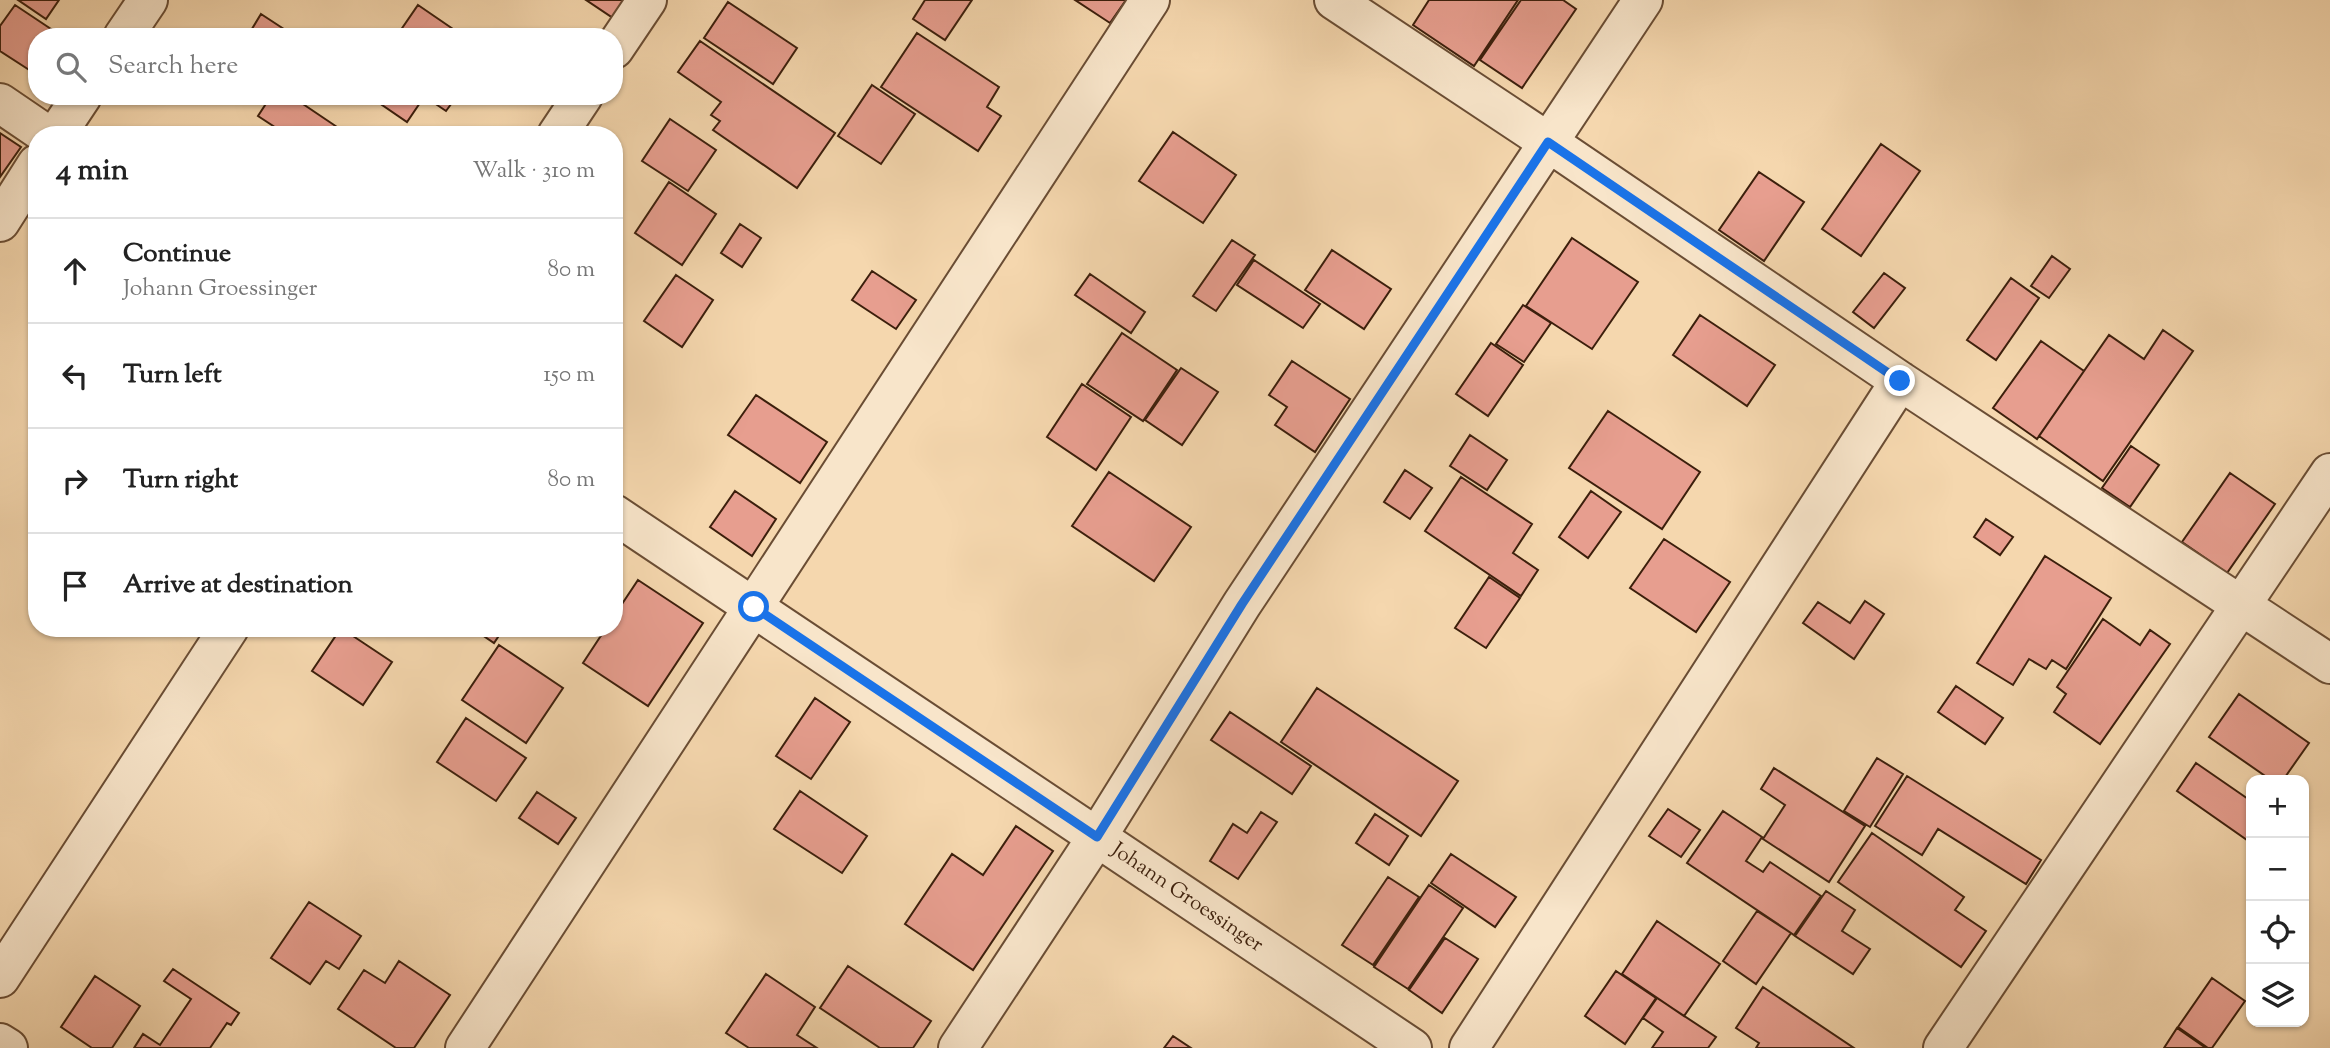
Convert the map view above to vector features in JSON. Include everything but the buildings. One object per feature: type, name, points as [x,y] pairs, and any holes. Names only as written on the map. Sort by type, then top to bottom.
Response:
[{"type":"street","points":[[129,28],[148,0]]},
{"type":"street","points":[[623,36],[647,0]]},
{"type":"street","points":[[464,1048],[1150,0]]},
{"type":"street","points":[[1334,0],[1900,381],[2330,664]]},
{"type":"street","points":[[958,1048],[1097,837],[1242,604],[1643,0]]},
{"type":"street","points":[[0,103],[34,126]]},
{"type":"street","points":[[62,126],[76,105]]},
{"type":"street","points":[[563,126],[577,105]]},
{"type":"street","points":[[0,222],[28,178]]},
{"type":"street","points":[[1469,1048],[1900,381]]},
{"type":"street","points":[[1943,1048],[2330,473]]},
{"type":"street","name":"Johann Groessinger","points":[[623,520],[1412,1048]]},
{"type":"street","points":[[0,978],[223,637]]},
{"type":"street","points":[[0,1043],[8,1048]]},
{"type":"route","points":[[754,607],[1097,837],[1242,604],[1548,142],[1900,381]]}]
